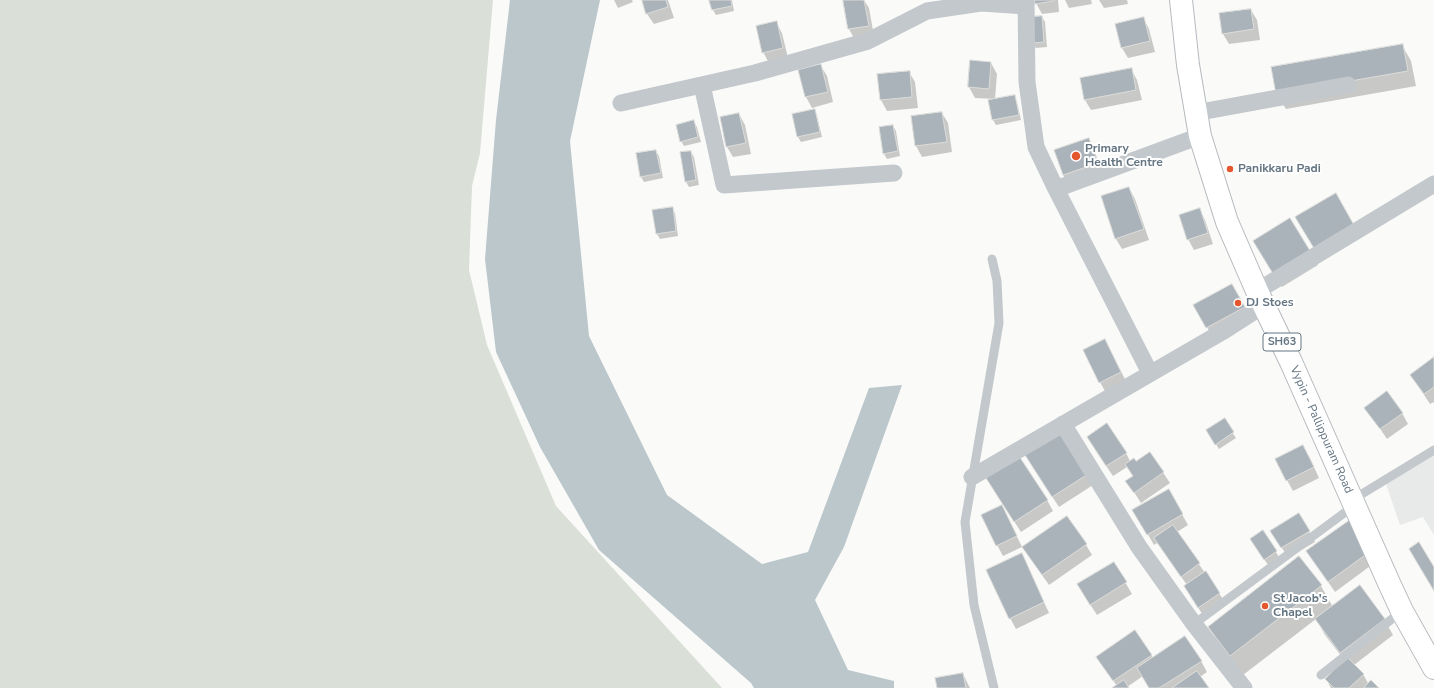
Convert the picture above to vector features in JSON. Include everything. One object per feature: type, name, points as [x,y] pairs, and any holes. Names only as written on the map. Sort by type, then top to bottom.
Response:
[{"type":"main road","name":"Vypin - Pallippuram Road","points":[[1181,0],[1195,113],[1200,136],[1227,222],[1354,502],[1402,612],[1434,668]]},
{"type":"street","points":[[621,102],[755,73],[868,41],[927,11],[981,3],[1026,3],[1027,82],[1036,147],[1150,373]]},
{"type":"street","points":[[702,85],[724,185],[894,173]]},
{"type":"street","points":[[1195,113],[1348,85]]},
{"type":"street","points":[[1056,189],[1200,136]]},
{"type":"street","points":[[972,477],[1222,332],[1261,298],[1434,184]]},
{"type":"street","points":[[1063,424],[1139,547],[1194,624],[1244,688]]},
{"type":"lane","points":[[992,259],[997,281],[1000,323],[965,522],[974,605],[994,688]]},
{"type":"lane","points":[[1194,624],[1354,502],[1434,450]]},
{"type":"lane","points":[[1321,675],[1402,612]]},
{"type":"shaded area","points":[[0,0],[493,0],[480,153],[472,186],[469,270],[487,345],[556,506],[722,688],[0,688]]},
{"type":"shaded area","points":[[510,0],[600,0],[570,141],[589,336],[667,495],[762,564],[808,552],[869,388],[902,385],[844,547],[815,600],[848,670],[894,681],[894,688],[754,688],[751,683],[599,550],[540,447],[496,352],[485,259],[496,120]]},
{"type":"shaded area","points":[[1434,445],[1434,535],[1423,517],[1400,525],[1384,478]]},
{"type":"building","points":[[642,0],[666,0],[668,7],[646,14]]},
{"type":"building","points":[[709,0],[731,0],[732,6],[712,10]]},
{"type":"building","points":[[843,0],[864,0],[869,26],[848,29]]},
{"type":"building","points":[[1035,0],[1054,0],[1054,1],[1035,4]]},
{"type":"building","points":[[1251,9],[1254,29],[1222,34],[1219,13]]},
{"type":"building","points":[[1042,16],[1044,42],[1032,43],[1029,17]]},
{"type":"building","points":[[1144,17],[1150,41],[1121,48],[1115,24]]},
{"type":"building","points":[[777,21],[783,48],[762,53],[756,26]]},
{"type":"building","points":[[1403,44],[1408,71],[1276,94],[1271,67]]},
{"type":"building","points":[[970,60],[991,62],[989,89],[968,87]]},
{"type":"building","points":[[821,64],[828,92],[805,97],[798,70]]},
{"type":"building","points":[[1132,68],[1136,90],[1084,100],[1080,78]]},
{"type":"building","points":[[910,71],[912,97],[880,100],[877,74]]},
{"type":"building","points":[[1015,95],[1019,115],[992,120],[988,100]]},
{"type":"building","points":[[815,109],[820,132],[797,137],[792,114]]},
{"type":"building","points":[[942,112],[947,142],[915,146],[911,116]]},
{"type":"building","points":[[739,113],[746,143],[726,147],[720,117]]},
{"type":"building","points":[[694,120],[698,137],[680,142],[676,125]]},
{"type":"building","points":[[893,125],[898,151],[883,154],[879,127]]},
{"type":"building","name":"Primary Health Centre","points":[[1089,138],[1098,163],[1063,175],[1054,150]]},
{"type":"building","points":[[656,150],[661,173],[640,177],[636,153]]},
{"type":"building","points":[[691,151],[696,180],[685,182],[680,152]]},
{"type":"building","points":[[1129,187],[1144,229],[1115,239],[1101,196]]},
{"type":"building","points":[[1336,193],[1355,227],[1315,250],[1295,217]]},
{"type":"building","points":[[673,207],[676,231],[656,234],[652,210]]},
{"type":"building","points":[[1200,208],[1208,233],[1187,240],[1179,215]]},
{"type":"building","points":[[1290,218],[1312,254],[1275,277],[1253,241]]},
{"type":"building","points":[[1232,284],[1245,307],[1206,328],[1193,305]]},
{"type":"building","points":[[1105,339],[1121,372],[1099,383],[1083,350]]},
{"type":"building","points":[[1434,357],[1434,387],[1424,394],[1410,375]]},
{"type":"building","points":[[1387,391],[1403,413],[1380,429],[1364,408]]},
{"type":"building","points":[[1225,418],[1234,432],[1215,445],[1206,430]]},
{"type":"building","points":[[1107,423],[1127,453],[1106,466],[1087,437]]},
{"type":"building","points":[[1061,432],[1088,474],[1052,497],[1025,455]]},
{"type":"building","points":[[1303,445],[1314,467],[1286,481],[1275,459]]},
{"type":"building","points":[[1150,452],[1164,472],[1134,493],[1125,481],[1133,476],[1125,464],[1134,458],[1136,461]]},
{"type":"building","points":[[1019,456],[1048,500],[1014,522],[986,478]]},
{"type":"building","points":[[1169,489],[1183,514],[1147,535],[1132,510]]},
{"type":"building","points":[[1002,505],[1017,536],[996,546],[981,515]]},
{"type":"building","points":[[1299,513],[1310,531],[1281,548],[1270,531]]},
{"type":"building","points":[[1067,516],[1087,544],[1042,575],[1022,547]]},
{"type":"building","points":[[1350,520],[1372,550],[1328,582],[1306,551]]},
{"type":"building","points":[[1173,525],[1200,563],[1181,577],[1154,538]]},
{"type":"building","points":[[1263,530],[1277,551],[1264,560],[1250,539]]},
{"type":"building","points":[[1419,542],[1434,567],[1434,591],[1409,549]]},
{"type":"building","points":[[1022,553],[1044,602],[1009,619],[986,570]]},
{"type":"building","name":"St Jacob's Chapel","points":[[1299,556],[1322,585],[1230,656],[1208,627]]},
{"type":"building","points":[[1114,562],[1127,582],[1090,605],[1077,584]]},
{"type":"building","points":[[1206,571],[1220,593],[1198,608],[1184,586]]},
{"type":"building","points":[[1360,585],[1385,619],[1340,653],[1315,619]]},
{"type":"building","points":[[1135,630],[1152,655],[1113,681],[1096,657]]},
{"type":"building","points":[[1185,636],[1202,661],[1159,688],[1149,688],[1137,668]]},
{"type":"building","points":[[1347,657],[1364,674],[1349,688],[1334,688],[1325,679]]},
{"type":"building","points":[[1197,671],[1209,688],[1172,688]]},
{"type":"building","points":[[963,673],[966,688],[937,688],[935,678]]},
{"type":"building","points":[[1124,680],[1129,688],[1112,688]]},
{"type":"building","points":[[1371,680],[1379,688],[1364,688]]},
{"type":"place","name":"Primary Health Centre","points":[[1076,156]]},
{"type":"place","name":"Panikkaru Padi","points":[[1230,169]]},
{"type":"place","name":"DJ Stoes","points":[[1238,303]]},
{"type":"place","name":"St Jacob's Chapel","points":[[1265,606]]}]
